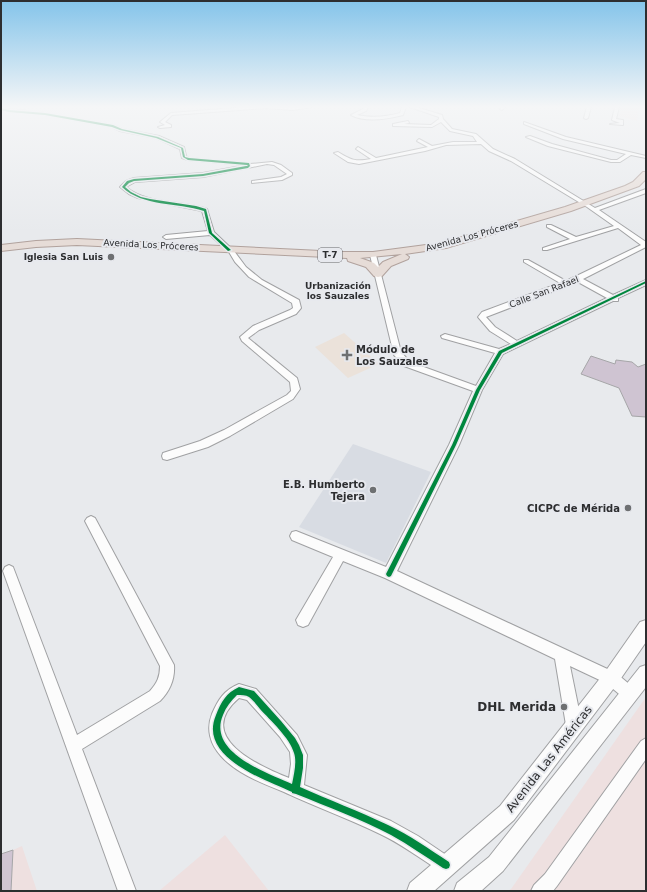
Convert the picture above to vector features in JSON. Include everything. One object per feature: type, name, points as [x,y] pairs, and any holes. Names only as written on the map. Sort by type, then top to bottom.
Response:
[{"type":"highway","name":"Avenida Los Próceres","points":[[230,251],[352,259],[442,246],[568,209],[589,206],[636,184],[646,174]]},
{"type":"highway","name":"Avenida Los Próceres","points":[[1,249],[84,244],[374,257],[404,257],[432,253],[589,206],[632,190],[646,181]]},
{"type":"highway","name":"T-7","points":[[378,274],[387,264],[404,257]]},
{"type":"highway","points":[[352,259],[370,265],[378,274]]},
{"type":"street","points":[[182,149],[184,157],[188,159],[250,164],[278,164],[290,174],[282,178],[254,182]]},
{"type":"street","points":[[359,149],[374,159]]},
{"type":"street","points":[[405,149],[411,152]]},
{"type":"street","points":[[336,153],[353,162],[428,149]]},
{"type":"street","points":[[492,149],[589,206],[646,245]]},
{"type":"street","points":[[564,149],[611,161],[618,161],[629,154]]},
{"type":"street","points":[[608,149],[646,157]]},
{"type":"street","points":[[193,152],[190,155],[194,158],[226,162]]},
{"type":"street","points":[[167,456],[204,444],[227,433],[290,397],[296,392],[297,386],[294,380],[263,352],[245,339],[244,336],[256,328],[293,312],[297,308],[296,302],[248,274],[230,251],[211,233],[205,210],[190,205],[141,198],[126,191],[123,187],[125,184],[134,180],[203,175],[232,171],[247,167],[250,164]]},
{"type":"street","points":[[589,206],[640,195],[646,191]]},
{"type":"street","points":[[141,198],[164,195]]},
{"type":"street","points":[[640,195],[646,199]]},
{"type":"street","points":[[549,226],[575,240]]},
{"type":"street","points":[[545,249],[619,226]]},
{"type":"street","points":[[166,238],[211,233]]},
{"type":"street","name":"Calle San Rafael","points":[[517,344],[488,326],[482,317],[485,314],[578,279],[646,245]]},
{"type":"street","points":[[374,257],[397,353],[400,359],[407,364],[478,390]]},
{"type":"street","points":[[526,261],[566,284]]},
{"type":"street","points":[[578,279],[614,299]]},
{"type":"street","points":[[389,574],[454,445],[478,390],[500,352],[614,299],[646,282]]},
{"type":"street","points":[[445,336],[500,352]]},
{"type":"street","points":[[73,746],[155,696],[166,682],[168,672],[167,664],[90,521]]},
{"type":"street","points":[[296,536],[389,574],[476,616],[612,678],[630,694]]},
{"type":"street","points":[[303,620],[341,554]]},
{"type":"street","points":[[9,571],[127,891]]},
{"type":"street","name":"Avenida Las Américas","points":[[418,891],[507,813],[612,678],[646,628]]},
{"type":"street","points":[[561,655],[574,725]]},
{"type":"street","points":[[466,891],[496,864],[646,673]]},
{"type":"street","points":[[296,790],[299,764],[297,749],[291,739],[251,694],[244,691],[238,691],[230,697],[218,716],[216,729],[220,742],[231,756],[259,774],[296,790],[376,823],[405,838],[446,866]]},
{"type":"street","points":[[540,891],[555,874],[646,746]]},
{"type":"shaded area","name":"Módulo de Los Sauzales","points":[[344,333],[379,364],[348,378],[315,347]]},
{"type":"shaded area","name":"E.B. Humberto Tejera","points":[[353,444],[431,472],[386,563],[299,527]]},
{"type":"shaded area","points":[[646,697],[646,891],[508,891],[511,889]]},
{"type":"shaded area","points":[[225,835],[269,891],[159,891]]},
{"type":"shaded area","points":[[22,846],[37,891],[11,891],[13,850]]},
{"type":"building","points":[[591,356],[615,364],[616,360],[632,362],[638,367],[646,364],[646,417],[632,416],[619,388],[581,374]]},
{"type":"building","points":[[13,850],[11,891],[1,891],[1,854]]},
{"type":"cycle path","points":[[182,149],[184,157],[188,159],[248,164],[249,166],[203,175],[134,180],[128,182],[123,187],[130,193],[150,200],[185,205],[205,210],[211,233],[229,250]]},
{"type":"cycle path","points":[[389,574],[454,445],[478,390],[500,352],[646,282]]},
{"type":"cycle path","points":[[295,790],[296,786],[297,781],[299,768],[299,755],[297,748],[286,732],[251,694],[240,691],[235,693],[223,706],[216,728],[217,736],[221,744],[232,756],[252,770],[266,777],[274,780],[288,786],[299,791],[310,795],[385,827],[412,842],[446,865]]},
{"type":"place","name":"Iglesia San Luis","points":[[111,257]]},
{"type":"place","name":"Módulo de Los Sauzales","points":[[347,355]]},
{"type":"place","name":"E.B. Humberto Tejera","points":[[373,490]]},
{"type":"place","name":"CICPC de Mérida","points":[[628,508]]},
{"type":"place","name":"DHL Merida","points":[[564,707]]},
{"type":"district","name":"Urbanización los Sauzales","points":[[338,292]]}]
